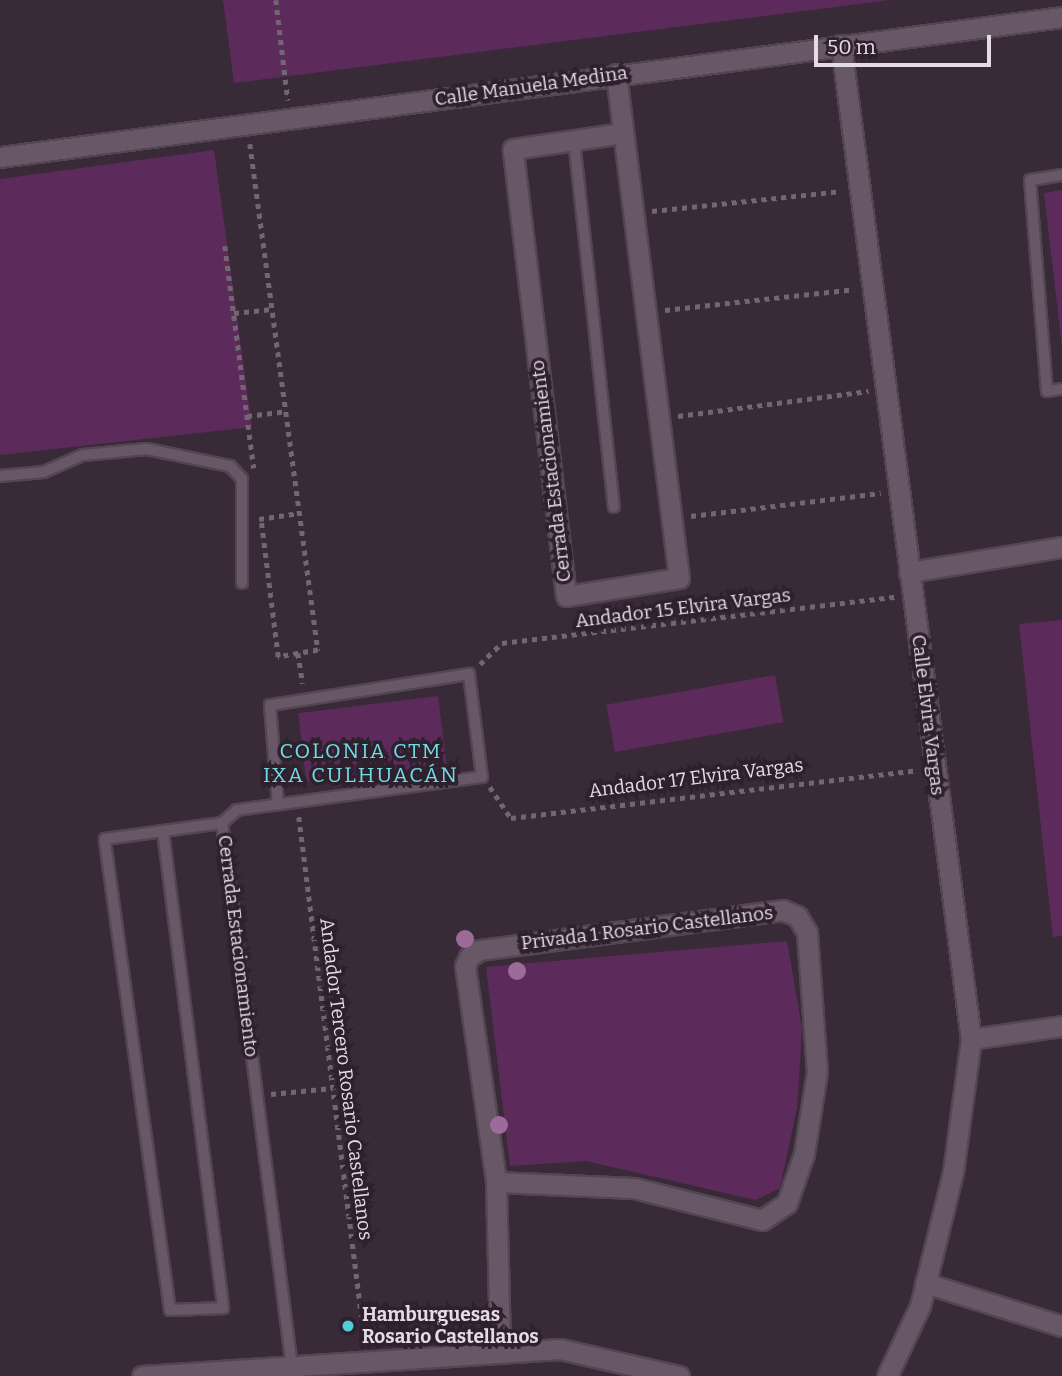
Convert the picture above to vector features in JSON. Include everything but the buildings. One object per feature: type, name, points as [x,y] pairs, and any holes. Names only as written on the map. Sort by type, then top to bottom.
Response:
[{"type":"street","name":"Calle Manuela Medina","points":[[0,157],[1062,17]]},
{"type":"street","name":"Calle Elvira Vargas","points":[[841,45],[971,1039],[953,1172],[925,1283],[887,1376]]},
{"type":"street","name":"Cerrada Estacionamiento","points":[[616,74],[679,578],[566,596],[513,149],[623,133]]},
{"type":"street","points":[[909,572],[1062,547]]},
{"type":"street","name":"Privada 1 Rosario Castellanos","points":[[496,1182],[634,1188],[762,1220],[787,1203],[804,1154],[817,1072],[807,932],[797,916],[769,912],[479,950],[469,957],[465,966],[496,1182],[500,1352]]},
{"type":"street","points":[[971,1039],[1062,1026]]},
{"type":"street","points":[[925,1283],[1062,1326]]},
{"type":"street","points":[[145,1376],[292,1367],[317,1370],[367,1360],[560,1349],[679,1376]]},
{"type":"lane","points":[[574,140],[614,507]]},
{"type":"lane","points":[[1062,174],[1030,180],[1047,391],[1062,389]]},
{"type":"lane","points":[[0,476],[32,475],[83,455],[118,450],[174,452],[236,468],[242,521],[242,583]]},
{"type":"lane","points":[[222,823],[237,810],[482,777],[469,674],[270,705],[278,804]]},
{"type":"lane","name":"Cerrada Estacionamiento","points":[[163,831],[223,1308],[170,1310],[105,839],[163,831],[222,823],[292,1367]]},
{"type":"path","points":[[276,0],[290,118]]},
{"type":"path","points":[[248,124],[318,650],[278,657],[259,506]]},
{"type":"path","points":[[634,213],[860,189]]},
{"type":"path","points":[[225,246],[255,480]]},
{"type":"path","points":[[646,312],[873,287]]},
{"type":"path","points":[[234,313],[272,309]]},
{"type":"path","points":[[659,418],[886,388]]},
{"type":"path","points":[[247,416],[286,411]]},
{"type":"path","points":[[671,518],[899,491]]},
{"type":"path","points":[[242,521],[300,513]]},
{"type":"path","name":"Andador 15 Elvira Vargas","points":[[469,674],[502,643],[913,595]]},
{"type":"path","points":[[298,653],[305,699]]},
{"type":"path","name":"Andador 17 Elvira Vargas","points":[[482,777],[511,818],[935,768]]},
{"type":"path","name":"Andador Tercero Rosario Castellanos","points":[[297,802],[367,1360]]},
{"type":"path","points":[[257,1095],[332,1088]]},
{"type":"shaded area","points":[[223,0],[890,0],[234,83]]},
{"type":"shaded area","points":[[214,150],[252,427],[0,455],[0,179]]},
{"type":"shaded area","points":[[1062,190],[1062,347],[1044,193]]},
{"type":"shaded area","points":[[1062,620],[1062,936],[1053,937],[1019,624]]},
{"type":"shaded area","points":[[775,675],[783,722],[615,752],[607,705]]},
{"type":"shaded area","points":[[438,696],[446,764],[306,782],[298,713]]},
{"type":"shaded area","points":[[787,941],[802,1028],[797,1108],[780,1188],[756,1200],[586,1161],[510,1166],[486,967]]},
{"type":"place","name":"Hamburguesas Rosario Castellanos","points":[[348,1326]]},
{"type":"district","name":"COLONIA CTM IXA CULHUACÁN","points":[[361,763]]}]
